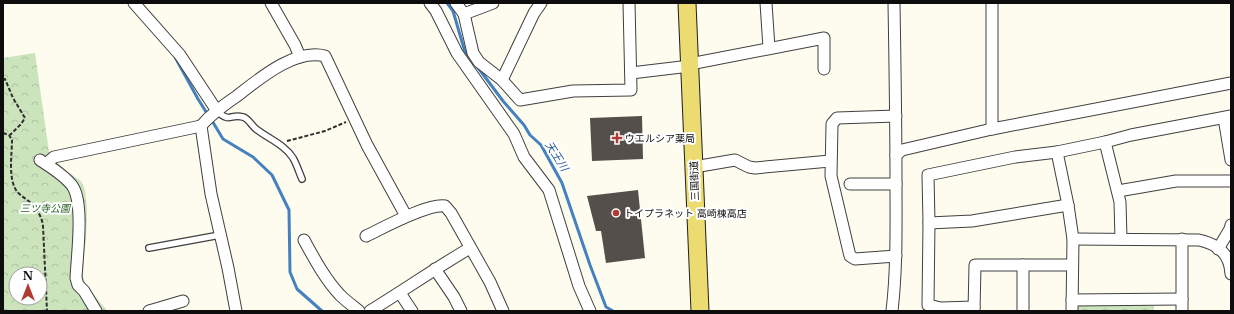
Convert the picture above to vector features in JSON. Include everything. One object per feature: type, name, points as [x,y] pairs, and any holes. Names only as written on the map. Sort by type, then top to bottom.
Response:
[{"type":"main road","name":"三国街道","points":[[687,3],[700,311]]},
{"type":"street","points":[[134,3],[180,55],[217,111]]},
{"type":"street","points":[[271,3],[295,45],[300,57]]},
{"type":"street","points":[[430,3],[436,11],[457,53],[514,134],[524,157],[549,190],[579,286],[590,311]]},
{"type":"street","points":[[456,3],[464,14],[473,53],[478,62],[502,80],[520,100],[573,91],[631,90],[629,3]]},
{"type":"street","points":[[464,14],[493,3]]},
{"type":"street","points":[[502,80],[534,13],[541,3]]},
{"type":"street","points":[[766,3],[769,48]]},
{"type":"street","points":[[892,311],[896,256],[894,3]]},
{"type":"street","points":[[992,3],[992,129]]},
{"type":"street","points":[[631,73],[690,65],[824,38],[824,69]]},
{"type":"street","points":[[96,311],[84,291],[78,285],[76,278],[79,216],[78,204],[74,189],[70,183],[43,162],[54,157],[201,126],[217,111],[266,74],[291,60],[300,57],[319,54],[325,56],[367,146],[406,216]]},
{"type":"street","points":[[896,155],[902,150],[992,129],[1231,83]]},
{"type":"street","points":[[896,116],[837,118],[832,124],[830,161],[831,176],[850,256],[855,259],[896,256]]},
{"type":"street","points":[[1072,265],[975,265],[974,309],[941,308],[928,305],[928,175],[1015,157],[1057,152],[1131,135],[1227,117],[1231,160]]},
{"type":"street","points":[[201,126],[211,194],[236,311]]},
{"type":"street","points":[[1105,142],[1120,202],[1121,239]]},
{"type":"street","points":[[1057,152],[1068,205],[1073,239],[1072,305],[1182,299]]},
{"type":"street","points":[[694,167],[735,160],[749,167],[755,168],[830,161]]},
{"type":"street","points":[[1118,191],[1176,181],[1231,181]]},
{"type":"street","points":[[850,184],[896,184]]},
{"type":"street","points":[[929,223],[972,221],[1068,205]]},
{"type":"street","points":[[366,236],[406,216],[435,206],[445,206],[451,213],[490,282],[503,311]]},
{"type":"street","points":[[1218,248],[1231,225]]},
{"type":"street","points":[[1073,239],[1198,240],[1208,242],[1222,250],[1231,266],[1231,274]]},
{"type":"street","points":[[304,240],[327,279],[341,296],[359,311]]},
{"type":"street","points":[[1182,240],[1182,311]]},
{"type":"street","points":[[370,311],[470,248]]},
{"type":"street","points":[[1023,265],[1023,311]]},
{"type":"street","points":[[435,269],[454,297],[461,311]]},
{"type":"street","points":[[400,293],[412,311]]},
{"type":"street","points":[[148,311],[183,301]]},
{"type":"lane","points":[[217,111],[223,117],[243,117],[247,119],[255,129],[284,148],[293,158],[302,179]]},
{"type":"lane","points":[[149,248],[220,235]]},
{"type":"path","points":[[3,80],[5,79],[13,98],[25,118],[9,135]]},
{"type":"path","points":[[278,144],[324,131],[354,119]]},
{"type":"path","points":[[3,133],[9,135],[12,140],[12,174],[14,185],[20,195],[36,208],[42,219],[47,311]]},
{"type":"green space","name":"三ツ寺公園","points":[[35,53],[49,152],[54,153],[56,161],[67,172],[81,181],[85,190],[87,208],[83,276],[86,286],[107,311],[3,311],[3,58]]},
{"type":"green space","points":[[1083,303],[1154,303],[1154,311],[1076,311],[1076,308]]},
{"type":"building","name":"ウエルシア薬局","points":[[642,116],[643,159],[592,161],[590,118]]},
{"type":"building","name":"トイプラネット 高崎棟高店","points":[[638,190],[645,258],[606,263],[601,231],[596,231],[587,196]]},
{"type":"waterway","name":"天王川","points":[[447,3],[453,11],[465,52],[470,58]]},
{"type":"waterway","points":[[175,57],[208,115]]},
{"type":"waterway","name":"天王川","points":[[476,65],[503,101],[524,125],[530,135],[541,145],[562,183],[606,307],[613,311]]},
{"type":"waterway","points":[[211,119],[223,139],[253,157],[272,175],[289,210],[290,272],[297,289],[322,311]]},
{"type":"place","name":"ウエルシア薬局","points":[[617,138]]},
{"type":"place","name":"トイプラネット 高崎棟高店","points":[[616,213]]}]
